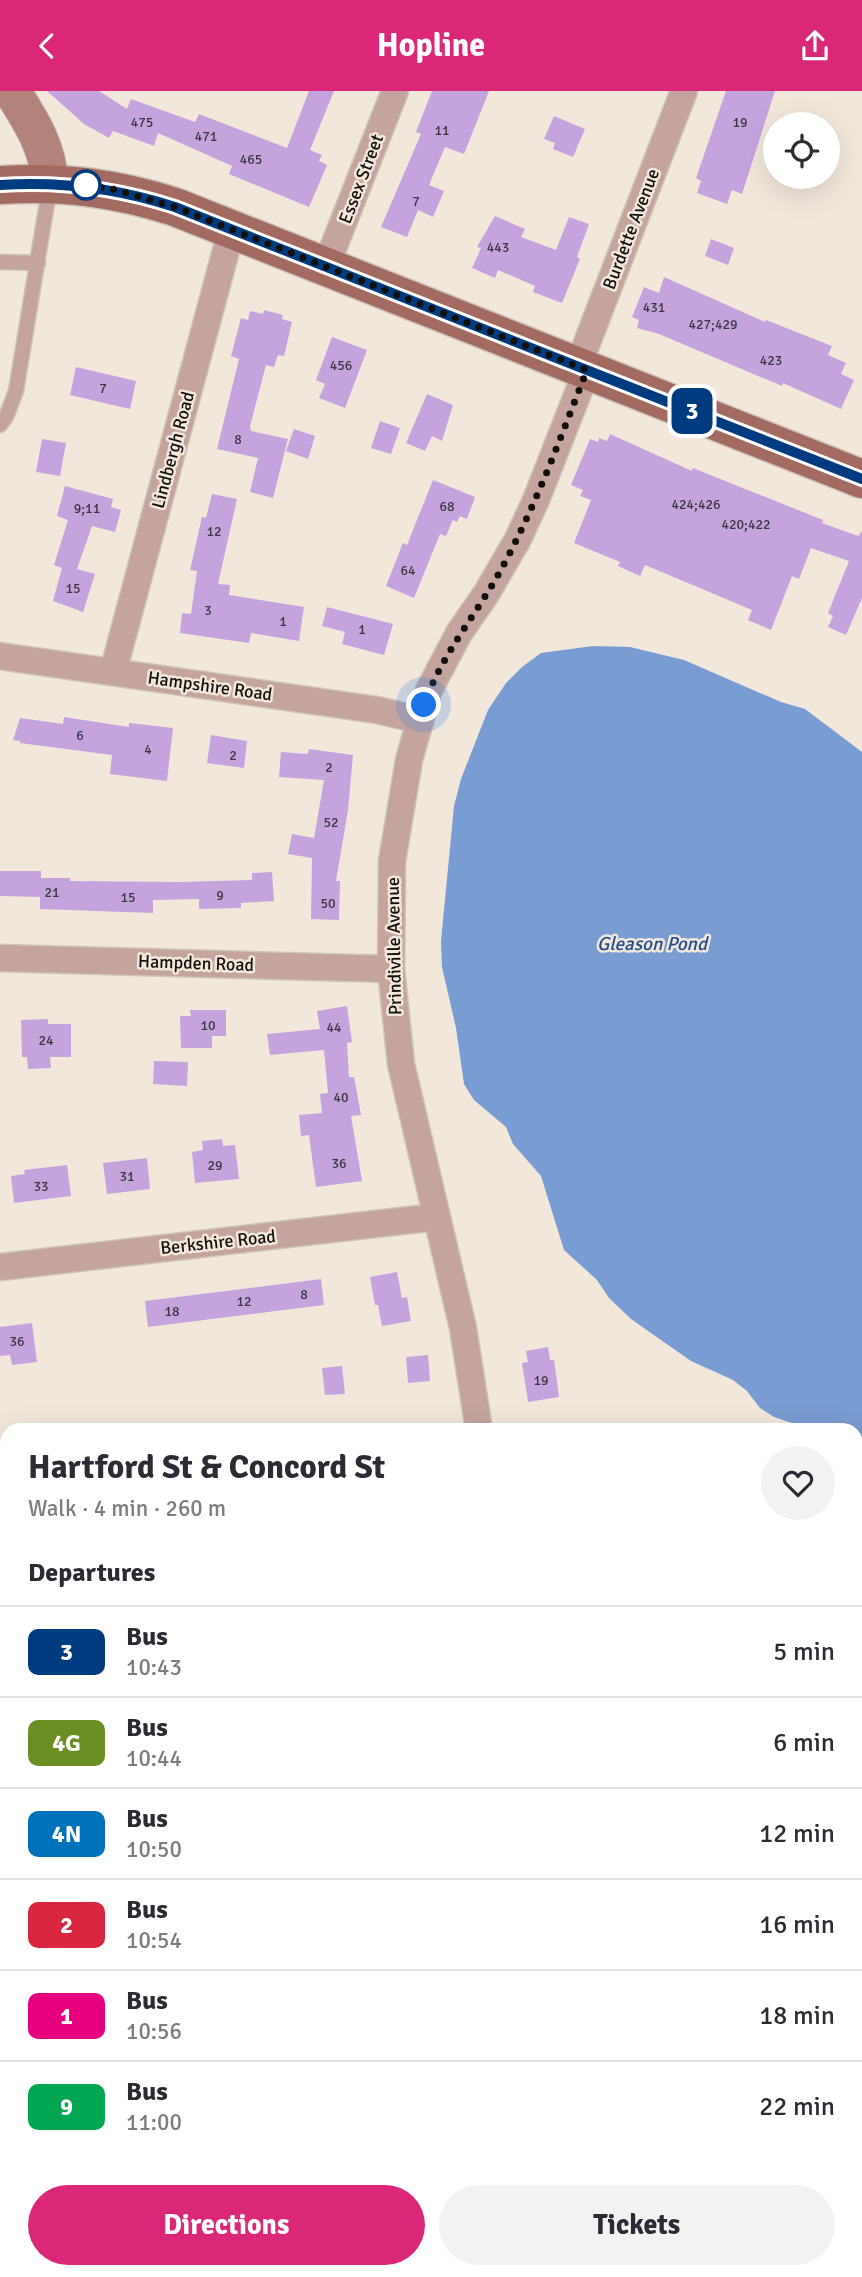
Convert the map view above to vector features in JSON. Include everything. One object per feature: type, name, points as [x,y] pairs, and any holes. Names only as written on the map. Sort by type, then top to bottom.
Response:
[{"type":"main road","points":[[12,91],[42,142],[49,163],[50,183]]},
{"type":"main road","points":[[0,185],[50,183],[125,192],[232,228],[862,479]]},
{"type":"street","name":"Essex Street","points":[[326,266],[395,91]]},
{"type":"street","name":"Burdette Avenue","points":[[582,368],[684,91]]},
{"type":"street","name":"Lindbergh Road","points":[[113,672],[232,228]]},
{"type":"street","name":"Prindiville Avenue","points":[[478,1423],[463,1328],[407,1096],[397,1032],[391,969],[392,860],[402,794],[419,720],[442,663],[518,539],[536,500],[582,368]]},
{"type":"street","name":"Hampshire Road","points":[[0,656],[377,710],[419,720]]},
{"type":"street","name":"Hampden Road","points":[[0,958],[391,969]]},
{"type":"street","name":"Berkshire Road","points":[[0,1267],[436,1217]]},
{"type":"lane","points":[[0,425],[16,391],[50,183]]},
{"type":"lane","points":[[0,263],[38,263]]},
{"type":"water","name":"Gleason Pond","points":[[593,646],[630,647],[684,660],[781,702],[805,709],[862,752],[862,1423],[792,1423],[774,1417],[760,1408],[747,1391],[733,1380],[691,1361],[631,1319],[609,1298],[597,1280],[564,1250],[541,1176],[513,1144],[506,1127],[474,1100],[464,1084],[456,1028],[442,967],[441,941],[454,806],[461,779],[488,710],[506,683],[541,653]]},
{"type":"building","points":[[47,91],[99,91],[127,109],[131,99],[195,122],[199,114],[287,148],[309,91],[334,91],[310,150],[322,155],[319,161],[327,165],[309,207],[229,174],[232,166],[158,133],[154,146],[113,131],[109,138],[84,124]]},
{"type":"building","points":[[432,91],[489,91],[464,154],[445,147],[429,185],[444,191],[433,217],[418,210],[407,237],[381,227],[421,134],[416,132]]},
{"type":"building","points":[[726,91],[775,91],[768,112],[763,112],[763,128],[742,194],[732,190],[727,204],[697,193],[701,181],[696,178]]},
{"type":"building","points":[[554,116],[585,129],[573,157],[553,149],[555,143],[544,139]]},
{"type":"building","points":[[495,216],[525,229],[521,237],[556,250],[569,217],[589,224],[577,257],[580,259],[562,303],[533,292],[535,286],[498,270],[495,278],[472,268],[481,248],[477,247]]},
{"type":"building","points":[[711,239],[734,248],[728,265],[705,256]]},
{"type":"building","points":[[664,277],[765,322],[766,320],[832,346],[828,355],[846,363],[841,374],[854,380],[841,409],[783,383],[782,386],[659,334],[637,328],[639,320],[632,317],[644,287],[659,293]]},
{"type":"building","points":[[264,310],[283,315],[282,319],[292,322],[284,356],[278,355],[274,367],[266,365],[250,426],[251,431],[288,439],[273,498],[250,492],[258,458],[217,449],[239,359],[231,356],[241,318],[248,320],[250,311],[263,314]]},
{"type":"building","points":[[332,337],[367,350],[345,408],[319,398],[325,384],[316,380]]},
{"type":"building","points":[[76,367],[136,381],[130,409],[70,395]]},
{"type":"building","points":[[427,394],[453,405],[442,441],[432,436],[425,451],[406,443]]},
{"type":"building","points":[[380,421],[400,428],[391,454],[371,448]]},
{"type":"building","points":[[294,429],[315,436],[308,459],[286,451]]},
{"type":"building","points":[[610,434],[692,471],[693,468],[823,520],[822,523],[858,536],[862,531],[862,598],[846,635],[828,627],[833,616],[828,613],[849,561],[811,548],[799,579],[792,576],[771,630],[748,620],[752,610],[645,565],[640,576],[618,566],[620,562],[574,543],[591,500],[580,496],[583,490],[571,485],[590,439],[607,441]]},
{"type":"building","points":[[42,439],[66,443],[60,476],[36,472]]},
{"type":"building","points":[[433,480],[475,497],[467,519],[460,516],[457,522],[453,520],[446,536],[440,534],[414,598],[386,586],[403,543],[407,545]]},
{"type":"building","points":[[65,486],[113,499],[111,507],[121,510],[115,532],[92,526],[77,569],[95,574],[83,612],[53,601],[62,568],[54,565],[68,520],[57,516]]},
{"type":"building","points":[[212,494],[237,499],[218,584],[230,585],[229,595],[304,607],[299,641],[251,633],[249,643],[180,633],[182,613],[191,614],[197,571],[190,570],[202,517],[206,518]]},
{"type":"building","points":[[327,607],[393,624],[384,655],[342,644],[345,632],[322,626]]},
{"type":"building","points":[[64,717],[129,727],[129,723],[173,728],[167,781],[110,774],[112,755],[13,740],[20,718],[63,724]]},
{"type":"building","points":[[211,735],[247,741],[244,768],[207,763]]},
{"type":"building","points":[[309,749],[353,755],[348,810],[336,881],[340,881],[339,920],[311,919],[312,858],[288,854],[292,834],[314,838],[324,780],[279,777],[281,752],[308,754]]},
{"type":"building","points":[[0,871],[41,871],[41,878],[70,878],[70,881],[181,882],[252,880],[252,873],[272,872],[274,901],[241,903],[241,908],[199,909],[199,899],[153,900],[153,913],[40,909],[40,897],[0,896]]},
{"type":"building","points":[[347,1006],[352,1042],[347,1043],[349,1077],[354,1077],[361,1115],[351,1116],[362,1181],[316,1187],[309,1135],[301,1136],[299,1115],[322,1113],[320,1094],[328,1093],[324,1050],[270,1055],[267,1034],[320,1029],[317,1011]]},
{"type":"building","points":[[190,1010],[226,1010],[226,1036],[212,1036],[212,1048],[181,1048],[180,1016],[191,1016]]},
{"type":"building","points":[[48,1019],[48,1024],[71,1024],[71,1057],[50,1057],[51,1068],[28,1069],[27,1057],[22,1057],[21,1020]]},
{"type":"building","points":[[154,1061],[188,1062],[187,1086],[153,1084]]},
{"type":"building","points":[[222,1139],[223,1146],[235,1145],[239,1179],[195,1183],[192,1152],[203,1150],[202,1141]]},
{"type":"building","points":[[147,1158],[150,1189],[107,1194],[103,1163]]},
{"type":"building","points":[[67,1165],[71,1196],[14,1203],[11,1176],[25,1174],[24,1170]]},
{"type":"building","points":[[397,1272],[402,1298],[407,1297],[411,1321],[382,1326],[370,1277]]},
{"type":"building","points":[[321,1279],[324,1305],[148,1327],[145,1301]]},
{"type":"building","points":[[32,1323],[37,1362],[12,1365],[10,1355],[0,1356],[0,1327]]},
{"type":"building","points":[[548,1347],[550,1360],[554,1360],[559,1397],[528,1402],[522,1363],[528,1362],[526,1351]]},
{"type":"building","points":[[428,1355],[430,1381],[408,1383],[406,1357]]},
{"type":"building","points":[[342,1366],[345,1394],[325,1395],[322,1368]]},
{"type":"bus line","name":"3","points":[[0,185],[50,183],[113,189],[175,207],[862,479]]},
{"type":"route","points":[[86,185],[81,185],[145,197],[232,228],[587,370],[518,539],[442,663],[424,705]]}]
